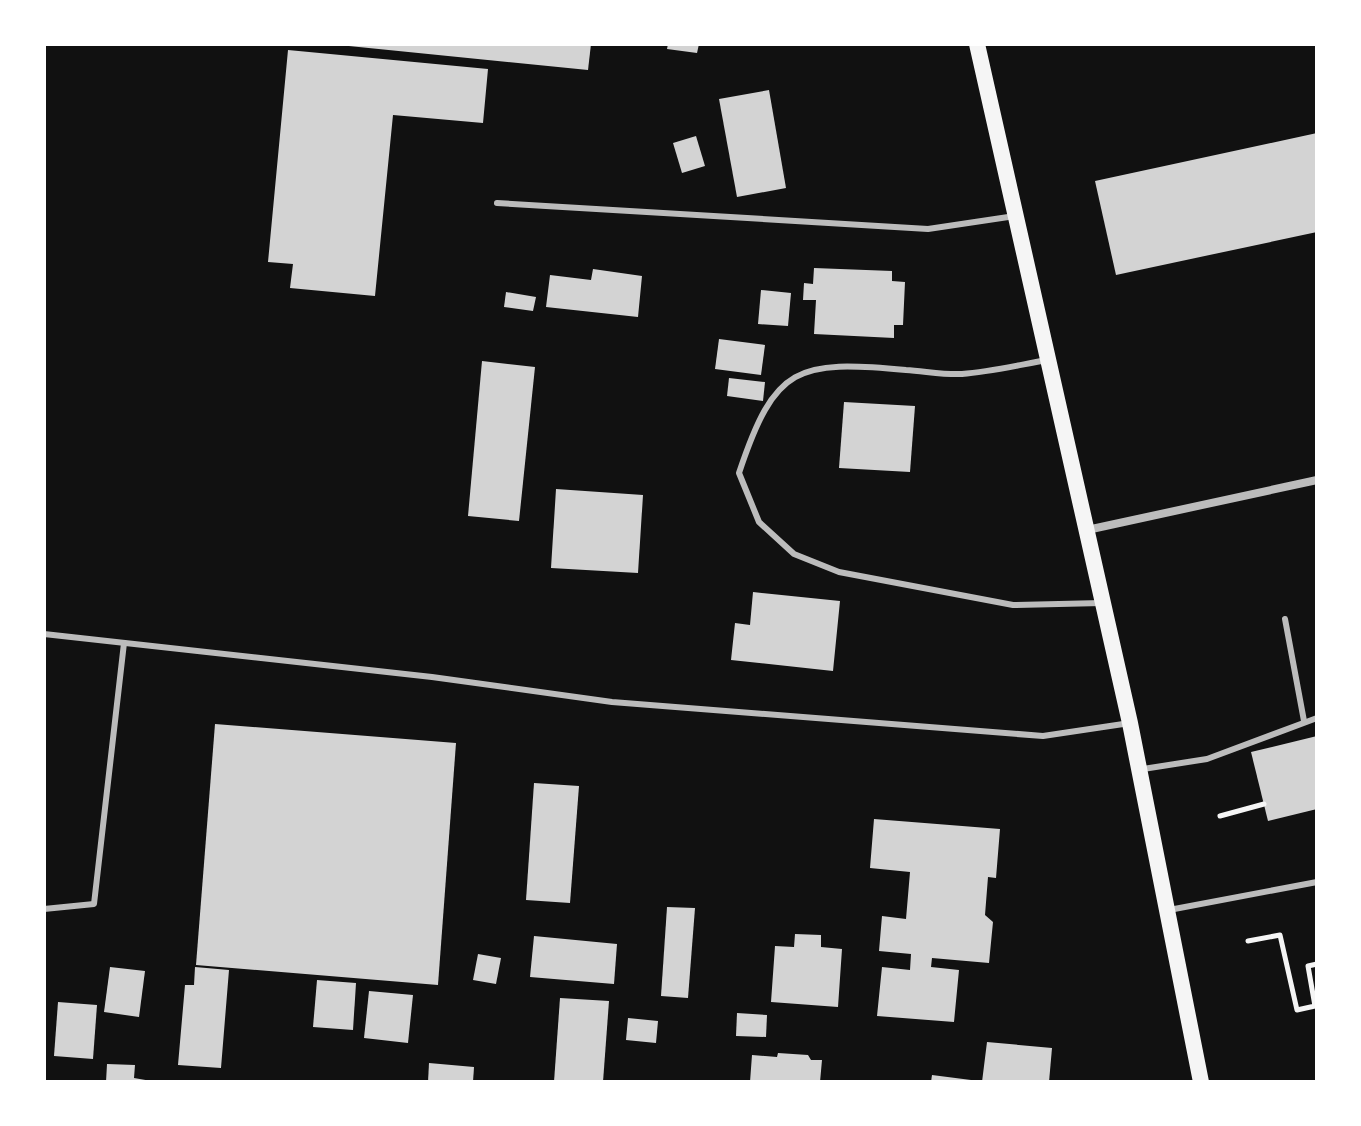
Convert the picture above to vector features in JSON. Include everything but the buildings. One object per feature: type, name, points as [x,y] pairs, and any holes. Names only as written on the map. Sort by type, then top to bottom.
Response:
[{"type":"main road","points":[[977,44],[1130,723],[1201,1082]]},
{"type":"street","points":[[1086,531],[1317,480]]},
{"type":"lane","points":[[497,203],[928,229],[1015,216]]},
{"type":"lane","points":[[1048,360],[961,374],[863,366],[811,368],[780,386],[755,427],[739,473],[759,522],[794,554],[839,572],[1013,605],[1102,603]]},
{"type":"lane","points":[[1285,619],[1304,721]]},
{"type":"lane","points":[[44,634],[432,677],[612,702],[1043,736],[1130,723]]},
{"type":"lane","points":[[44,909],[94,904],[124,643]]},
{"type":"lane","points":[[1139,769],[1207,759],[1317,718]]},
{"type":"lane","points":[[1165,911],[1317,882]]},
{"type":"path","points":[[1220,816],[1264,804]]},
{"type":"path","points":[[1248,941],[1280,935],[1297,1010],[1315,1006],[1308,966],[1317,964]]}]
